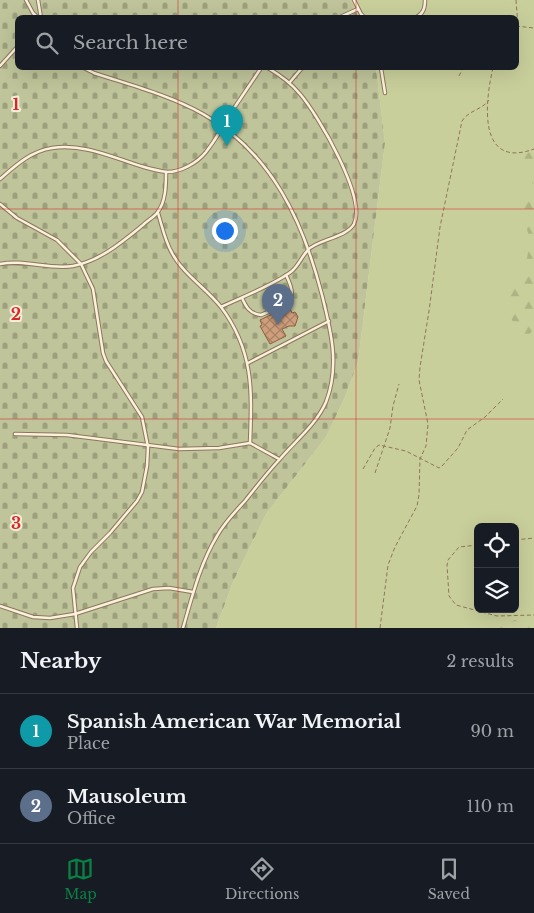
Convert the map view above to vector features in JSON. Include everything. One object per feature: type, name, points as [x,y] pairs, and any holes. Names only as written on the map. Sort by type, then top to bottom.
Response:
[{"type":"lane","points":[[26,0],[36,15]]},
{"type":"lane","points":[[38,0],[40,15]]},
{"type":"lane","points":[[354,0],[363,15]]},
{"type":"lane","points":[[421,15],[425,7],[425,0]]},
{"type":"lane","points":[[344,15],[358,8]]},
{"type":"lane","points":[[0,66],[15,49]]},
{"type":"lane","points":[[88,70],[170,99],[202,114],[222,126],[250,149],[273,178],[296,218],[317,276],[334,348],[333,376],[326,402],[314,422],[279,459],[217,534],[193,592],[183,628]]},
{"type":"lane","points":[[0,179],[29,156],[59,147],[88,150],[166,172],[186,167],[201,158],[260,70]]},
{"type":"lane","points":[[220,307],[286,275],[296,267],[308,249],[347,231],[354,223],[356,213],[347,177],[331,141],[313,110],[290,82],[271,70]]},
{"type":"lane","points":[[290,82],[300,70]]},
{"type":"lane","points":[[382,70],[385,93]]},
{"type":"lane","points":[[0,264],[9,262],[64,266],[81,264],[102,255],[125,240],[158,213],[163,203],[166,172]]},
{"type":"lane","points":[[0,204],[17,218],[56,240],[81,264],[93,289],[103,353],[106,361],[142,417],[148,446],[146,474],[142,492],[137,501],[80,567],[74,588],[77,628]]},
{"type":"lane","points":[[158,213],[172,254],[220,307],[241,345],[248,363],[251,381],[250,443]]},
{"type":"lane","points":[[242,298],[248,309],[258,315],[287,304],[292,299],[293,293],[286,275]]},
{"type":"lane","points":[[248,363],[328,321]]},
{"type":"lane","points":[[15,434],[67,435],[148,446],[199,449],[250,443],[279,459]]},
{"type":"lane","points":[[0,606],[21,614],[42,618],[76,614],[153,589],[169,588],[193,592]]},
{"type":"path","points":[[516,0],[517,15]]},
{"type":"path","points":[[519,26],[534,28]]},
{"type":"path","points":[[459,76],[462,70]]},
{"type":"path","points":[[493,70],[488,130],[492,139],[501,149],[508,152],[534,149]]},
{"type":"path","points":[[380,628],[391,555],[417,506],[420,458],[426,446],[428,424],[419,380],[420,367],[444,206],[462,121],[467,114],[486,105],[489,100]]},
{"type":"path","points":[[375,473],[384,446],[398,384]]},
{"type":"path","points":[[363,469],[375,448],[380,445],[406,451],[438,468],[442,466],[458,448],[467,430],[485,417],[503,399]]},
{"type":"path","points":[[519,540],[534,538]]},
{"type":"path","points":[[474,545],[459,547],[448,560],[447,571],[450,600],[456,605],[497,616],[534,616]]},
{"type":"green space","points":[[0,0],[351,0],[358,15],[15,15],[15,70],[376,70],[385,143],[358,362],[345,397],[326,437],[266,514],[233,582],[216,628],[0,628]]},
{"type":"green space","points":[[351,0],[534,0],[534,628],[216,628],[233,582],[266,514],[326,437],[345,397],[358,362],[385,143],[376,70],[519,70],[519,15],[358,15]]},
{"type":"green space","points":[[534,152],[534,330],[528,335],[516,326],[506,303],[527,258],[530,240],[522,212],[525,200],[532,186],[532,161],[513,162],[507,159],[508,155]]},
{"type":"green space","points":[[515,620],[524,624],[534,623],[534,628],[495,628]]},
{"type":"building","points":[[289,306],[292,313],[295,312],[298,317],[295,326],[282,329],[286,336],[270,344],[260,326],[262,325],[260,320]]},
{"type":"place","name":"Spanish American War Memorial","points":[[227,146]]},
{"type":"place","name":"Mausoleum","points":[[278,325]]}]
